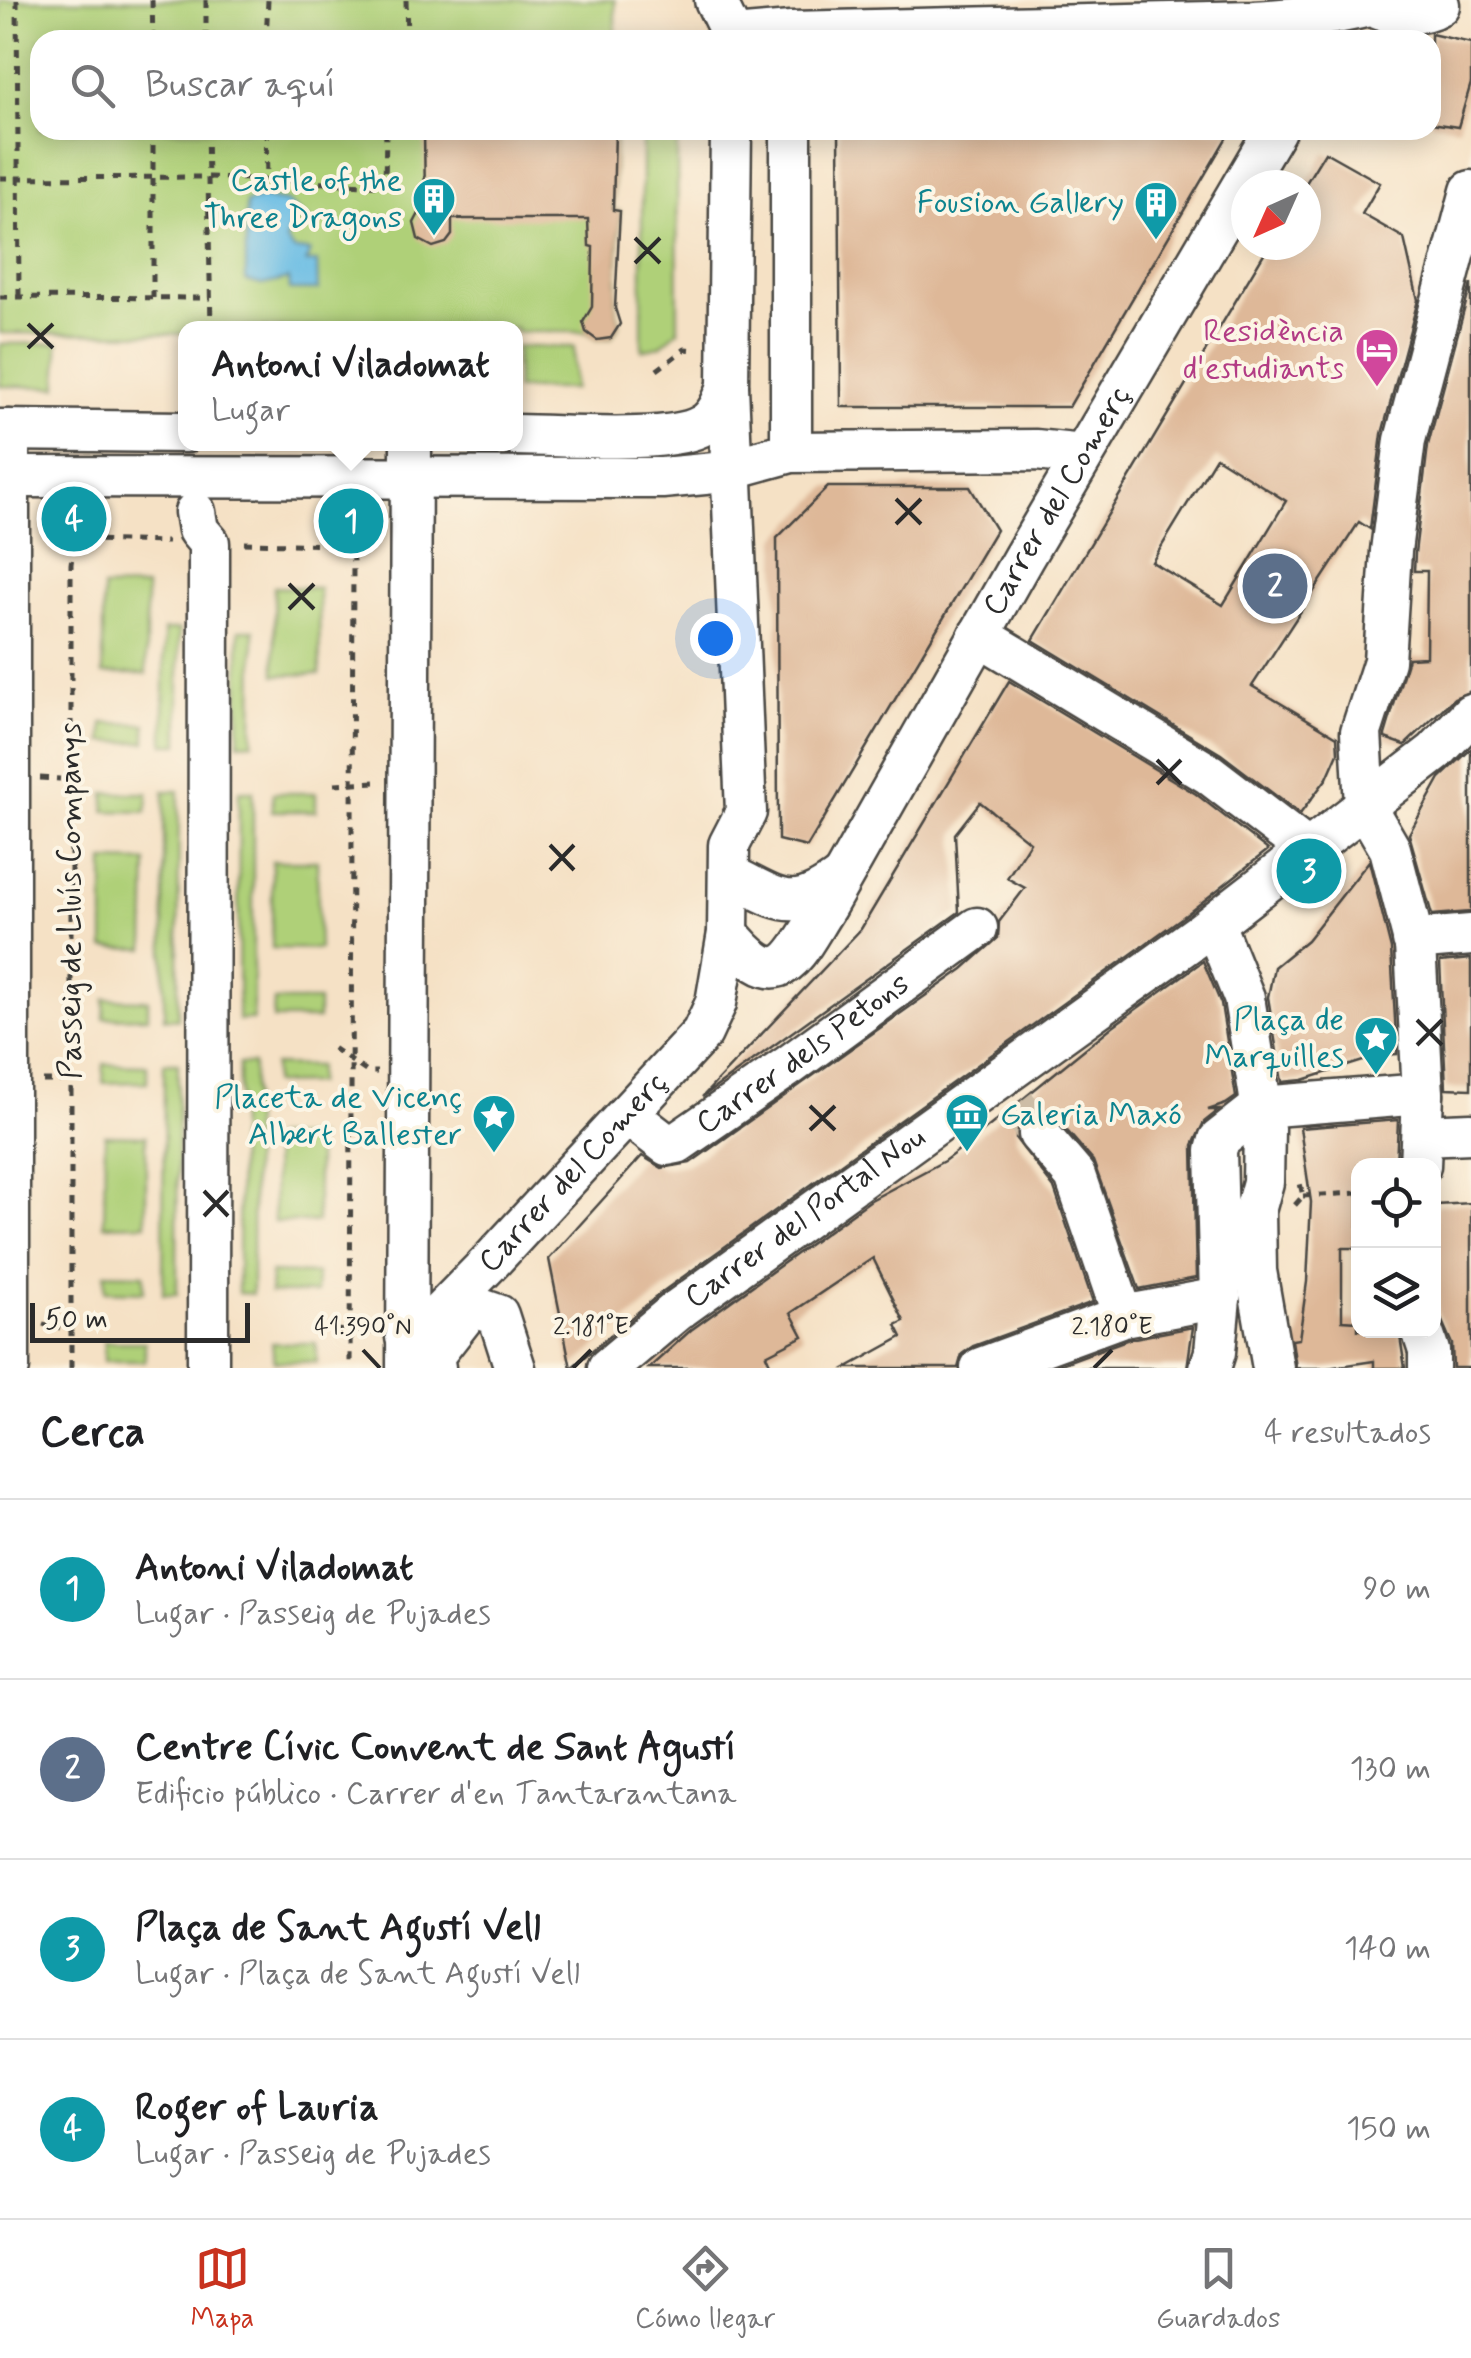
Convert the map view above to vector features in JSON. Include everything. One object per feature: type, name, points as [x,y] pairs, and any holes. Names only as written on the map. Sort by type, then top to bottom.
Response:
[{"type":"street","points":[[714,0],[734,26],[1253,21],[1317,19],[1381,3],[1388,13],[1427,12],[1455,4]]},
{"type":"street","points":[[523,435],[662,436],[704,425],[722,403],[728,386],[731,140]]},
{"type":"street","points":[[728,933],[729,844],[746,812],[762,460],[790,140]]},
{"type":"street","name":"Carrer del Comerç","points":[[728,933],[754,963],[767,969],[781,967],[790,960],[844,876],[978,635],[1268,140]]},
{"type":"street","points":[[1471,191],[1405,440],[1391,550],[1384,662],[1361,732],[1365,806],[1390,849],[1413,940],[1423,1094],[1421,1150],[1471,1133]]},
{"type":"street","points":[[728,386],[762,460]]},
{"type":"street","points":[[704,425],[762,460]]},
{"type":"street","points":[[4,430],[178,432]]},
{"type":"street","name":"Passeig de Lluís Companys","points":[[4,430],[4,1038],[9,1368]]},
{"type":"street","points":[[4,477],[411,461],[680,477],[762,460],[1036,450],[1083,455]]},
{"type":"street","points":[[400,1346],[411,461]]},
{"type":"street","points":[[190,528],[198,530],[209,543],[208,1368]]},
{"type":"street","points":[[978,635],[1209,774],[1308,850]]},
{"type":"street","name":"Carrer del Portal Nou","points":[[608,1368],[676,1311],[1019,1106],[1207,928],[1434,752],[1471,714]]},
{"type":"street","points":[[731,876],[785,902],[798,902],[844,876]]},
{"type":"street","name":"Carrer dels Petons","points":[[627,1114],[667,1145],[677,1142],[790,1065],[976,928]]},
{"type":"street","points":[[1207,928],[1244,998],[1264,1150],[1263,1182],[1255,1211],[1256,1271],[1273,1368]]},
{"type":"street","name":"Carrer del Comerç","points":[[400,1346],[493,1260],[710,1020],[728,933]]},
{"type":"street","points":[[1413,940],[1471,935]]},
{"type":"street","points":[[1210,1368],[1220,1298],[1216,1151],[1219,1140],[1260,1107],[1423,1094]]},
{"type":"street","points":[[1019,1106],[1075,1176],[1123,1316]]},
{"type":"street","points":[[493,1260],[535,1368]]},
{"type":"street","points":[[995,1365],[1123,1316],[1220,1298]]},
{"type":"street","points":[[435,1368],[433,1356],[472,1306],[498,1315],[515,1368]]},
{"type":"path","points":[[17,0],[18,297]]},
{"type":"path","points":[[152,0],[153,30]]},
{"type":"path","points":[[206,0],[206,30]]},
{"type":"path","points":[[266,30],[268,0]]},
{"type":"path","points":[[406,0],[406,30]]},
{"type":"path","points":[[153,140],[154,298]]},
{"type":"path","points":[[207,140],[211,321]]},
{"type":"path","points":[[266,140],[267,180]]},
{"type":"path","points":[[0,178],[209,176],[384,186],[386,140]]},
{"type":"path","points":[[0,297],[210,298]]},
{"type":"path","points":[[657,370],[686,349],[702,350]]},
{"type":"path","name":"Passeig de Lluís Companys","points":[[71,1368],[72,550],[89,540],[190,528]]},
{"type":"path","points":[[232,543],[343,545],[351,550],[350,1368]]},
{"type":"path","points":[[334,784],[378,782]]},
{"type":"path","points":[[333,1048],[367,1072]]},
{"type":"path","points":[[1302,1196],[1351,1193]]},
{"type":"path","points":[[335,1330],[400,1346]]},
{"type":"green space","points":[[0,0],[615,0],[615,30],[30,30],[30,140],[615,140],[613,210],[620,211],[615,308],[620,324],[611,338],[597,340],[586,332],[523,332],[523,321],[178,321],[178,334],[0,333]]},
{"type":"green space","points":[[642,140],[677,140],[678,331],[660,346],[642,350]]},
{"type":"green space","points":[[58,343],[58,387],[0,386],[0,344]]},
{"type":"green space","points":[[523,347],[574,347],[574,389],[523,389]]},
{"type":"green space","points":[[146,587],[146,674],[103,674],[103,588]]},
{"type":"green space","points":[[274,587],[319,588],[320,674],[275,675]]},
{"type":"green space","points":[[164,630],[179,630],[179,744],[164,744]]},
{"type":"green space","points":[[239,630],[254,630],[253,742],[239,743]]},
{"type":"green space","points":[[103,723],[146,724],[146,742],[103,742]]},
{"type":"green space","points":[[164,791],[179,791],[178,1019],[164,1018]]},
{"type":"green space","points":[[239,791],[253,791],[253,1020],[238,1020]]},
{"type":"green space","points":[[105,793],[148,793],[147,812],[105,811]]},
{"type":"green space","points":[[273,793],[316,793],[316,811],[272,811]]},
{"type":"green space","points":[[104,861],[147,862],[145,949],[104,948]]},
{"type":"green space","points":[[272,861],[317,861],[319,949],[272,948]]},
{"type":"green space","points":[[105,999],[148,1000],[148,1017],[104,1018]]},
{"type":"green space","points":[[274,1001],[318,1001],[318,1019],[273,1019]]},
{"type":"green space","points":[[164,1063],[178,1063],[177,1294],[163,1294]]},
{"type":"green space","points":[[104,1064],[147,1065],[147,1082],[103,1083]]},
{"type":"green space","points":[[239,1064],[253,1064],[252,1294],[238,1293]]},
{"type":"green space","points":[[274,1065],[318,1066],[317,1083],[273,1084]]},
{"type":"green space","points":[[105,1135],[146,1136],[146,1224],[104,1225]]},
{"type":"green space","points":[[273,1137],[317,1137],[317,1222],[274,1222]]},
{"type":"green space","points":[[105,1273],[144,1274],[144,1292],[105,1291]]},
{"type":"green space","points":[[271,1273],[317,1274],[316,1293],[270,1293]]},
{"type":"green space","points":[[104,1342],[145,1342],[145,1361],[104,1361]]},
{"type":"green space","points":[[272,1343],[316,1343],[317,1362],[274,1361]]},
{"type":"water","points":[[262,198],[286,202],[309,220],[291,224],[286,240],[294,250],[310,251],[306,262],[317,262],[318,290],[290,290],[289,279],[262,285],[246,281],[246,203]]},
{"type":"building","points":[[1441,36],[1471,43],[1471,83],[1458,127],[1441,124]]},
{"type":"building","name":"Castle of the Three Dragons","points":[[424,140],[615,140],[613,210],[620,211],[615,308],[620,324],[611,338],[597,340],[586,332],[583,322],[592,307],[593,247],[589,246],[588,219],[452,219],[452,235],[446,243],[433,247],[418,239],[414,223],[425,202]]},
{"type":"building","points":[[839,140],[1225,140],[1069,407],[841,407]]},
{"type":"building","points":[[1325,152],[1380,183],[1362,214],[1404,238],[1418,300],[1382,434],[1370,529],[1359,522],[1252,686],[1337,737],[1338,753],[1327,778],[1300,814],[1221,754],[1033,640],[1260,260],[1321,260],[1321,170],[1314,170]],"holes":[[[1216,457],[1286,501],[1223,605],[1152,562]]]},
{"type":"building","points":[[1471,284],[1471,691],[1454,698],[1405,745],[1385,735],[1408,658],[1426,657],[1427,571],[1414,571],[1428,445]]},
{"type":"building","points":[[828,487],[970,487],[996,530],[807,847],[778,840],[777,538]]},
{"type":"building","points":[[1009,681],[1196,794],[1268,850],[1187,914],[662,1292],[571,1368],[549,1259],[642,1156],[662,1168],[690,1163],[963,969],[998,938],[999,922],[1025,888],[1007,878],[1030,842],[980,802],[955,834],[959,912],[702,1097],[861,929]]},
{"type":"building","points":[[1471,749],[1471,912],[1432,915],[1409,834],[1440,778]]},
{"type":"building","points":[[1369,861],[1391,949],[1397,1054],[1382,1055],[1303,1080],[1282,1082],[1268,997],[1274,967],[1307,940]]},
{"type":"building","points":[[1471,959],[1471,1089],[1446,1088],[1440,962]]},
{"type":"building","points":[[1203,961],[1221,1004],[1236,1097],[1208,1110],[1219,1110],[1204,1122],[1193,1145],[1196,1278],[1139,1289],[1093,1161],[1056,1118],[1046,1111],[1036,1111],[1023,1117],[1016,1127],[1016,1139],[1054,1188],[1093,1302],[973,1346],[962,1354],[958,1368],[846,1368],[902,1337],[896,1325],[904,1321],[873,1258],[791,1313],[803,1336],[766,1355],[772,1368],[649,1368],[691,1330],[871,1200],[944,1161],[1113,1026]]},
{"type":"building","points":[[1398,1120],[1396,1158],[1351,1158],[1351,1248],[1342,1248],[1342,1320],[1351,1321],[1351,1338],[1400,1338],[1405,1368],[1374,1368],[1374,1361],[1296,1368],[1292,1340],[1299,1339],[1307,1282],[1311,1202],[1300,1128]]},
{"type":"building","points":[[1471,1203],[1471,1368],[1453,1368],[1452,1344],[1441,1319],[1441,1205]]},
{"type":"building","points":[[1193,1327],[1187,1368],[1050,1368],[1129,1339]]},
{"type":"tunnel","points":[[1016,1105],[1039,1134]]},
{"type":"place","name":"Castle of the Three Dragons","points":[[434,237]]},
{"type":"place","name":"Fousion Gallery","points":[[1156,241]]},
{"type":"place","name":"Residència d'estudiants","points":[[1377,388]]},
{"type":"place","name":"Roger of Lauria","points":[[74,519]]},
{"type":"place","name":"Antoni Viladomat","points":[[351,521]]},
{"type":"place","name":"Centre Cívic Convent de Sant Agustí","points":[[1275,586]]},
{"type":"place","name":"Plaça de Sant Agustí Vell","points":[[1309,871]]},
{"type":"place","name":"Plaça de Marquilles","points":[[1376,1076]]},
{"type":"place","name":"Galeria Maxó","points":[[967,1153]]},
{"type":"place","name":"Placeta de Vicenç Albert Ballester","points":[[494,1154]]}]
